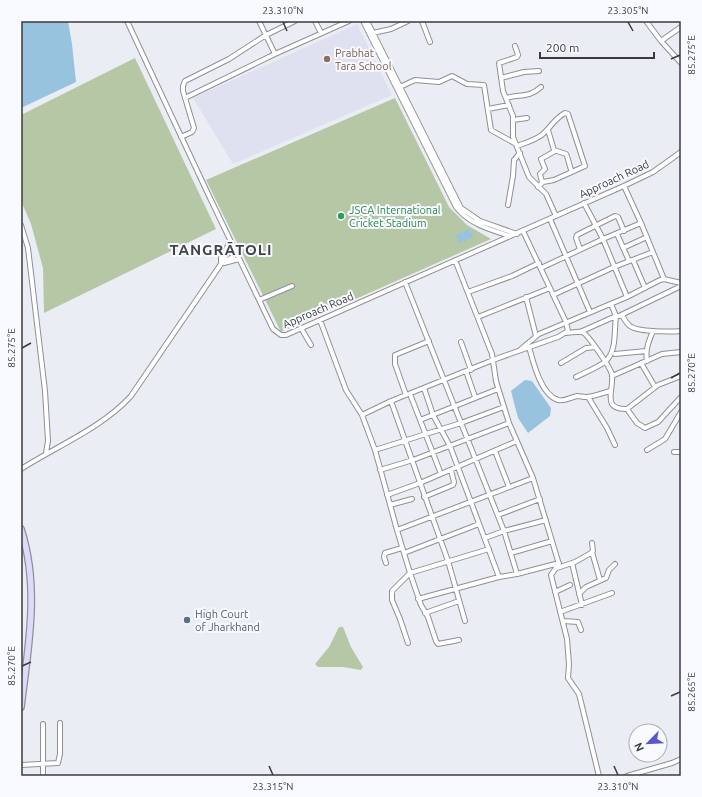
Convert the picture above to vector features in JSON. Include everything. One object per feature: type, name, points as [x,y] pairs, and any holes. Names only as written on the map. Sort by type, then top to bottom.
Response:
[{"type":"main road","points":[[21,529],[28,556],[32,593],[30,640],[21,708]]},
{"type":"street","name":"Approach Road","points":[[127,21],[273,329],[281,336],[624,186],[653,172],[681,152]]},
{"type":"street","points":[[259,21],[275,54]]},
{"type":"street","points":[[181,137],[192,132],[194,128],[183,88],[185,81],[229,59],[286,23],[295,21]]},
{"type":"street","points":[[316,21],[321,33]]},
{"type":"street","points":[[185,98],[342,22],[349,21]]},
{"type":"street","points":[[363,21],[456,208],[481,226],[511,236]]},
{"type":"street","points":[[367,21],[461,208],[480,221],[517,234]]},
{"type":"street","points":[[373,33],[391,29],[408,21]]},
{"type":"street","points":[[422,21],[430,42]]},
{"type":"street","points":[[649,22],[661,41],[681,63]]},
{"type":"street","points":[[661,41],[681,27]]},
{"type":"street","points":[[515,46],[518,56],[499,62],[502,87],[513,114],[513,134],[529,177],[547,196],[556,216]]},
{"type":"street","points":[[501,78],[524,72],[539,71]]},
{"type":"street","points":[[400,87],[415,80],[440,82],[452,76],[468,84],[484,86],[492,131],[517,145],[537,138],[548,130],[558,117],[567,113],[585,164],[584,166],[554,180],[542,182],[538,187]]},
{"type":"street","points":[[506,98],[531,94],[541,87]]},
{"type":"street","points":[[488,109],[509,105]]},
{"type":"street","points":[[513,120],[527,118]]},
{"type":"street","points":[[548,130],[555,151]]},
{"type":"street","points":[[542,182],[540,174],[545,168],[541,159],[555,151],[566,154],[569,160],[568,165],[572,172]]},
{"type":"street","points":[[508,206],[514,176],[514,160],[520,153]]},
{"type":"street","points":[[624,186],[664,279],[680,287]]},
{"type":"street","points":[[584,203],[602,239],[627,297]]},
{"type":"street","points":[[580,249],[577,235],[617,216],[624,231]]},
{"type":"street","points":[[550,219],[590,312]]},
{"type":"street","points":[[542,268],[602,239],[641,223]]},
{"type":"street","points":[[21,225],[28,248],[42,364],[48,423],[46,453]]},
{"type":"street","points":[[523,231],[542,268],[566,322],[568,328],[566,333]]},
{"type":"street","points":[[617,234],[645,288]]},
{"type":"street","points":[[623,248],[647,237]]},
{"type":"street","points":[[222,263],[221,258],[232,244]]},
{"type":"street","points":[[553,295],[614,267],[652,252]]},
{"type":"street","points":[[21,469],[106,418],[125,402],[131,396],[222,263],[237,254]]},
{"type":"street","points":[[222,263],[239,259]]},
{"type":"street","points":[[455,260],[492,354],[498,389],[509,423],[533,478],[552,541],[558,565],[551,575],[568,646],[568,678],[579,694],[599,776]]},
{"type":"street","points":[[468,292],[512,276],[539,263]]},
{"type":"street","points":[[520,350],[536,336],[627,297],[664,279]]},
{"type":"street","points":[[405,282],[498,515],[517,574]]},
{"type":"street","points":[[259,300],[292,286]]},
{"type":"street","points":[[362,415],[391,401],[493,360],[566,333],[580,332],[616,316],[622,316],[680,287]]},
{"type":"street","points":[[478,317],[526,296],[550,288]]},
{"type":"street","points":[[526,296],[536,336]]},
{"type":"street","points":[[576,377],[606,361],[612,350],[616,316],[610,304]]},
{"type":"street","points":[[622,316],[627,323],[633,327],[653,331],[681,331]]},
{"type":"street","points":[[320,320],[346,390],[362,415],[375,450],[402,548],[418,599],[437,643],[440,644],[459,640]]},
{"type":"street","points":[[301,328],[311,345]]},
{"type":"street","points":[[647,361],[646,351],[653,331]]},
{"type":"street","points":[[580,332],[584,333],[606,361],[612,376],[610,391],[611,401],[614,407],[619,410],[627,409],[655,387],[681,376]]},
{"type":"street","points":[[429,341],[395,355],[395,364],[426,434],[441,474]]},
{"type":"street","points":[[461,342],[475,397]]},
{"type":"street","points":[[529,347],[542,383],[554,398],[560,401],[577,396],[588,397],[610,391]]},
{"type":"street","points":[[561,363],[586,348],[595,347]]},
{"type":"street","points":[[615,354],[646,351]]},
{"type":"street","points":[[612,376],[662,354],[681,352]]},
{"type":"street","points":[[641,363],[655,387]]},
{"type":"street","points":[[424,388],[433,415],[450,446],[499,577]]},
{"type":"street","points":[[420,420],[498,389]]},
{"type":"street","points":[[588,397],[607,428],[615,445]]},
{"type":"street","points":[[627,409],[637,423],[645,428],[658,422],[681,397]]},
{"type":"street","points":[[391,401],[424,497],[441,539],[465,621]]},
{"type":"street","points":[[375,450],[461,423],[504,407]]},
{"type":"street","points":[[647,450],[665,440],[681,412]]},
{"type":"street","points":[[380,470],[412,460],[509,423]]},
{"type":"street","points":[[388,495],[420,483],[517,441]]},
{"type":"street","points":[[495,451],[509,487]]},
{"type":"street","points":[[674,452],[681,452]]},
{"type":"street","points":[[424,497],[453,485],[454,482],[451,470]]},
{"type":"street","points":[[397,530],[533,478]]},
{"type":"street","points":[[390,505],[412,499]]},
{"type":"street","points":[[498,515],[540,499]]},
{"type":"street","points":[[485,538],[504,531],[546,520]]},
{"type":"street","points":[[404,553],[479,524]]},
{"type":"street","points":[[511,553],[552,541]]},
{"type":"street","points":[[592,543],[592,552],[600,580]]},
{"type":"street","points":[[386,563],[384,556],[385,553],[402,548]]},
{"type":"street","points":[[408,643],[392,600],[392,591],[410,573],[489,549]]},
{"type":"street","points":[[418,599],[499,577],[572,563],[592,552]]},
{"type":"street","points":[[572,563],[582,604]]},
{"type":"street","points":[[579,594],[586,587],[608,577],[609,570],[615,564]]},
{"type":"street","points":[[555,592],[570,585]]},
{"type":"street","points":[[560,612],[612,593]]},
{"type":"street","points":[[425,613],[459,601]]},
{"type":"street","points":[[563,621],[578,622],[581,630]]},
{"type":"street","points":[[21,765],[55,764],[59,762],[60,723]]},
{"type":"street","points":[[43,776],[44,724]]},
{"type":"street","points":[[627,776],[681,759]]},
{"type":"shaded area","name":"Prabhat Tara School","points":[[357,24],[392,95],[233,164],[193,98]]},
{"type":"green space","points":[[135,58],[216,229],[44,313],[43,268],[31,224],[21,201],[21,115]]},
{"type":"green space","name":"JSCA International Cricket Stadium","points":[[395,98],[449,207],[467,225],[491,239],[281,332],[206,180]]},
{"type":"green space","points":[[339,627],[343,627],[351,647],[363,667],[361,670],[343,667],[318,667],[315,664],[329,647]]},
{"type":"water","points":[[21,21],[68,21],[76,82],[21,108]]},
{"type":"water","points":[[469,229],[473,237],[459,243],[456,235]]},
{"type":"water","points":[[525,380],[532,381],[551,408],[550,416],[528,433],[518,418],[511,391]]},
{"type":"place","name":"Prabhat Tara School","points":[[327,59]]},
{"type":"place","name":"JSCA International Cricket Stadium","points":[[341,216]]},
{"type":"place","name":"High Court of Jharkhand","points":[[187,620]]},
{"type":"district","name":"TANGRĀTOLI","points":[[221,250]]}]
